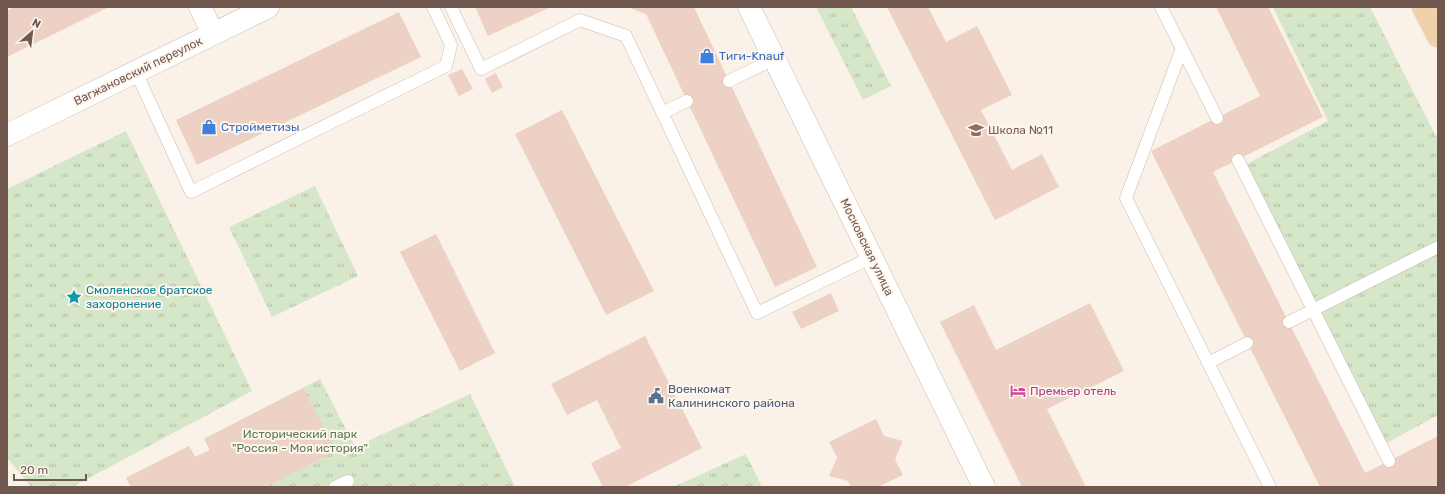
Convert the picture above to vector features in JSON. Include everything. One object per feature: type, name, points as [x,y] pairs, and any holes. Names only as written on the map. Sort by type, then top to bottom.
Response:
[{"type":"main road","points":[[1424,7],[1438,36]]},
{"type":"street","points":[[200,7],[213,34]]},
{"type":"street","name":"Вагжановский переулок","points":[[7,135],[268,7]]},
{"type":"street","name":"Московская улица","points":[[749,7],[984,487]]},
{"type":"lane","points":[[136,72],[191,192],[446,66],[451,45],[432,7]]},
{"type":"lane","points":[[451,7],[481,69],[580,20],[626,36],[757,314],[872,257]]},
{"type":"lane","points":[[1161,7],[1217,118]]},
{"type":"lane","points":[[1182,48],[1126,198],[1270,487]]},
{"type":"lane","points":[[729,81],[774,59]]},
{"type":"lane","points":[[662,112],[687,101]]},
{"type":"lane","points":[[1238,160],[1389,461]]},
{"type":"lane","points":[[1289,322],[1438,247]]},
{"type":"lane","points":[[1208,363],[1248,343]]},
{"type":"lane","points":[[335,487],[348,481]]},
{"type":"green space","points":[[816,7],[851,7],[891,86],[863,100]]},
{"type":"green space","points":[[1273,7],[1370,7],[1438,140],[1438,415],[1378,448],[1239,168],[1328,121]]},
{"type":"green space","points":[[126,131],[252,391],[72,487],[31,487],[7,458],[7,189]]},
{"type":"green space","points":[[315,186],[358,276],[272,317],[229,227]]},
{"type":"green space","name":"Исторический парк \"Россия - Моя история\"","points":[[320,379],[355,447],[470,394],[515,487],[131,487],[126,478],[189,446],[195,457],[210,450],[204,439]]},
{"type":"green space","points":[[746,454],[762,487],[673,487]]},
{"type":"building","points":[[14,7],[109,7],[7,57],[7,11]]},
{"type":"building","points":[[475,7],[551,7],[488,36]]},
{"type":"building","points":[[627,7],[694,7],[817,267],[775,287],[646,14]]},
{"type":"building","points":[[887,7],[928,7],[946,42],[977,26],[1012,95],[981,110],[1012,170],[1042,154],[1059,187],[995,220]]},
{"type":"building","points":[[1216,7],[1268,7],[1323,117],[1213,172],[1365,473],[1438,436],[1438,487],[1320,487],[1151,151],[1260,96]]},
{"type":"building","points":[[399,12],[421,57],[197,165],[176,120]]},
{"type":"building","points":[[462,69],[473,89],[459,96],[448,75]]},
{"type":"building","points":[[496,73],[503,87],[492,93],[485,79]]},
{"type":"building","points":[[562,110],[654,291],[606,315],[515,134]]},
{"type":"building","points":[[436,234],[495,353],[460,371],[400,252]]},
{"type":"building","points":[[831,293],[839,311],[801,329],[792,312]]},
{"type":"building","points":[[1090,303],[1124,371],[1047,409],[1086,487],[1022,487],[940,322],[974,305],[996,350]]},
{"type":"building","points":[[645,336],[702,448],[625,487],[603,487],[591,463],[621,448],[597,400],[567,415],[551,384]]},
{"type":"building","points":[[303,388],[336,451],[266,487],[131,487],[126,478],[189,446],[195,457],[210,450],[204,439]]},
{"type":"building","points":[[876,419],[884,436],[903,441],[895,459],[903,475],[878,487],[851,487],[848,481],[829,476],[837,458],[829,442]]},
{"type":"place","name":"Тиги-Knauf","points":[[707,56]]},
{"type":"place","name":"Стройметизы","points":[[209,127]]},
{"type":"place","name":"Школа №11","points":[[976,130]]},
{"type":"place","name":"Смоленское братское захоронение","points":[[74,297]]},
{"type":"place","name":"Премьер отель","points":[[1018,391]]},
{"type":"place","name":"Военкомат Калининского района","points":[[656,396]]}]
